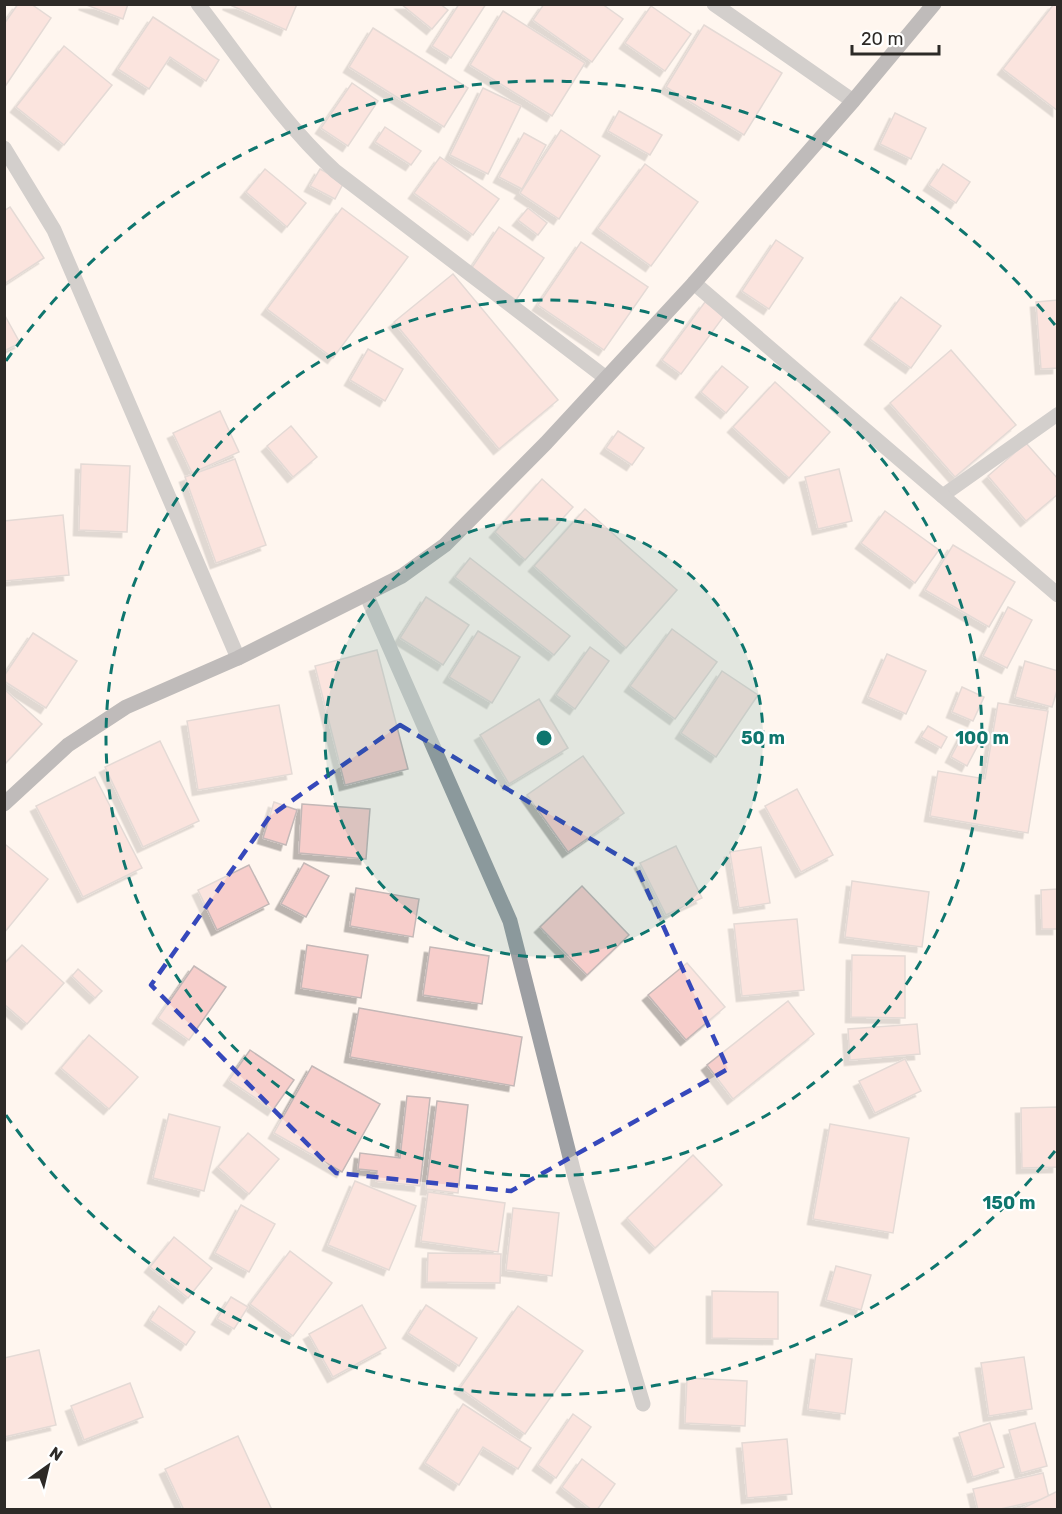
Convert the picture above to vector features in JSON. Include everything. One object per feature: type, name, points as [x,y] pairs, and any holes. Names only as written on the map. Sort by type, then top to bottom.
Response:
[{"type":"main road","points":[[4,804],[68,745],[126,707],[238,658],[402,576],[446,545],[546,443],[694,283],[854,101],[934,4]]},
{"type":"street","points":[[198,4],[283,115],[335,171],[606,378]]},
{"type":"street","points":[[714,4],[854,101]]},
{"type":"street","points":[[4,148],[54,230],[238,658]]},
{"type":"street","points":[[694,283],[1058,595]]},
{"type":"street","points":[[366,594],[510,921],[576,1181],[643,1404]]},
{"type":"lane","points":[[942,496],[1058,414]]},
{"type":"highlighted area","points":[[400,725],[636,866],[728,1069],[511,1191],[336,1173],[151,985],[270,816]]},
{"type":"building","points":[[18,4],[31,4],[51,18],[4,88],[4,24]]},
{"type":"building","points":[[84,4],[128,4],[123,19]]},
{"type":"building","points":[[228,4],[297,4],[286,30]]},
{"type":"building","points":[[401,4],[440,4],[448,10],[432,29]]},
{"type":"building","points":[[459,4],[486,4],[451,58],[432,46]]},
{"type":"building","points":[[544,4],[602,4],[623,19],[592,62],[533,20]]},
{"type":"building","points":[[1054,4],[1058,4],[1058,111],[1003,69]]},
{"type":"building","points":[[651,6],[691,34],[665,71],[625,43]]},
{"type":"building","points":[[503,11],[585,63],[552,116],[470,65]]},
{"type":"building","points":[[153,17],[219,60],[206,81],[170,57],[149,89],[118,69]]},
{"type":"building","points":[[704,25],[782,73],[744,135],[666,87]]},
{"type":"building","points":[[373,28],[468,88],[444,127],[349,67]]},
{"type":"building","points":[[64,46],[112,85],[64,145],[16,107]]},
{"type":"building","points":[[352,83],[378,101],[348,146],[321,128]]},
{"type":"building","points":[[483,88],[521,106],[488,174],[450,155]]},
{"type":"building","points":[[619,111],[662,135],[650,155],[608,131]]},
{"type":"building","points":[[895,113],[926,128],[911,159],[880,144]]},
{"type":"building","points":[[385,127],[421,151],[411,165],[375,142]]},
{"type":"building","points":[[561,130],[600,156],[559,219],[520,193]]},
{"type":"building","points":[[524,133],[546,145],[522,189],[499,177]]},
{"type":"building","points":[[440,157],[499,199],[473,235],[414,193]]},
{"type":"building","points":[[645,164],[698,202],[651,266],[598,228]]},
{"type":"building","points":[[943,164],[970,182],[956,203],[929,185]]},
{"type":"building","points":[[265,169],[306,203],[287,227],[246,192]]},
{"type":"building","points":[[320,169],[344,182],[335,199],[310,186]]},
{"type":"building","points":[[10,207],[44,258],[4,284],[4,211]]},
{"type":"building","points":[[342,208],[408,257],[333,358],[267,309]]},
{"type":"building","points":[[528,208],[547,223],[538,235],[518,220]]},
{"type":"building","points":[[499,227],[544,258],[516,300],[471,269]]},
{"type":"building","points":[[776,240],[803,258],[769,309],[742,291]]},
{"type":"building","points":[[581,242],[648,287],[604,350],[538,305]]},
{"type":"building","points":[[453,274],[558,400],[499,449],[394,322]]},
{"type":"building","points":[[901,297],[941,326],[911,368],[870,339]]},
{"type":"building","points":[[1058,300],[1058,368],[1041,369],[1036,302]]},
{"type":"building","points":[[705,302],[724,316],[681,374],[662,360]]},
{"type":"building","points":[[4,314],[20,343],[4,351]]},
{"type":"building","points":[[368,349],[403,369],[385,401],[350,380]]},
{"type":"building","points":[[951,350],[1016,425],[955,477],[890,403]]},
{"type":"building","points":[[722,366],[748,387],[726,413],[701,392]]},
{"type":"building","points":[[775,382],[830,432],[789,478],[733,427]]},
{"type":"building","points":[[220,411],[239,452],[192,473],[173,433]]},
{"type":"building","points":[[291,426],[317,457],[293,477],[267,446]]},
{"type":"building","points":[[618,431],[644,448],[632,465],[606,448]]},
{"type":"building","points":[[1026,443],[1058,479],[1058,494],[1026,521],[988,476]]},
{"type":"building","points":[[235,459],[266,545],[216,563],[185,477]]},
{"type":"building","points":[[81,464],[130,466],[127,532],[79,530]]},
{"type":"building","points":[[839,469],[852,521],[818,529],[805,477]]},
{"type":"building","points":[[542,479],[573,507],[525,560],[495,532]]},
{"type":"building","points":[[585,509],[677,590],[626,648],[534,566]]},
{"type":"building","points":[[885,511],[939,550],[915,583],[861,543]]},
{"type":"building","points":[[63,515],[69,575],[4,581],[4,521]]},
{"type":"building","points":[[953,545],[1015,582],[989,627],[925,590]]},
{"type":"building","points":[[470,558],[570,636],[554,655],[455,577]]},
{"type":"building","points":[[426,597],[469,625],[443,665],[400,638]]},
{"type":"building","points":[[1008,607],[1032,620],[1007,668],[983,656]]},
{"type":"building","points":[[672,629],[717,662],[675,719],[630,686]]},
{"type":"building","points":[[478,631],[520,657],[492,703],[449,677]]},
{"type":"building","points":[[33,633],[77,661],[46,708],[4,681],[4,676]]},
{"type":"building","points":[[590,647],[609,661],[575,709],[556,695]]},
{"type":"building","points":[[377,650],[408,769],[345,785],[315,666]]},
{"type":"building","points":[[887,654],[926,671],[906,714],[868,697]]},
{"type":"building","points":[[1025,661],[1058,671],[1058,687],[1052,707],[1015,697]]},
{"type":"building","points":[[722,671],[758,695],[716,757],[681,733]]},
{"type":"building","points":[[962,687],[984,697],[973,721],[952,712]]},
{"type":"building","points":[[4,689],[42,724],[4,765]]},
{"type":"building","points":[[539,699],[568,748],[509,784],[480,735]]},
{"type":"building","points":[[998,703],[1048,711],[1028,833],[930,816],[938,771],[985,779]]},
{"type":"building","points":[[279,705],[292,774],[198,790],[187,721]]},
{"type":"building","points":[[928,726],[947,737],[941,748],[921,737]]},
{"type":"building","points":[[963,734],[979,743],[967,766],[951,757]]},
{"type":"building","points":[[160,741],[199,821],[143,847],[105,767]]},
{"type":"building","points":[[583,756],[624,813],[568,852],[527,795]]},
{"type":"building","points":[[95,777],[142,868],[83,897],[36,806]]},
{"type":"building","points":[[797,789],[833,855],[801,872],[765,806]]},
{"type":"building","points":[[274,802],[297,810],[286,845],[263,838]]},
{"type":"building","points":[[302,804],[370,809],[366,859],[299,853]]},
{"type":"building","points":[[6,845],[48,879],[4,933],[4,847]]},
{"type":"building","points":[[676,846],[702,898],[666,915],[640,863]]},
{"type":"building","points":[[761,847],[770,903],[739,908],[730,852]]},
{"type":"building","points":[[304,863],[329,876],[306,917],[281,904]]},
{"type":"building","points":[[249,865],[269,904],[217,930],[198,890]]},
{"type":"building","points":[[852,881],[929,892],[922,947],[845,937]]},
{"type":"building","points":[[582,886],[629,935],[587,975],[540,927]]},
{"type":"building","points":[[356,888],[419,899],[413,937],[350,926]]},
{"type":"building","points":[[1058,889],[1058,929],[1042,929],[1041,890]]},
{"type":"building","points":[[797,919],[804,990],[742,996],[734,924]]},
{"type":"building","points":[[22,945],[64,983],[27,1024],[4,1004],[4,964]]},
{"type":"building","points":[[307,945],[368,955],[361,998],[301,988]]},
{"type":"building","points":[[430,947],[489,956],[482,1004],[423,995]]},
{"type":"building","points":[[852,955],[905,956],[905,1018],[851,1017]]},
{"type":"building","points":[[687,963],[725,1007],[686,1040],[648,995]]},
{"type":"building","points":[[194,966],[226,987],[189,1040],[158,1018]]},
{"type":"building","points":[[78,969],[102,991],[95,998],[72,976]]},
{"type":"building","points":[[788,1001],[814,1034],[733,1099],[707,1065]]},
{"type":"building","points":[[359,1008],[522,1037],[514,1086],[350,1057]]},
{"type":"building","points":[[917,1024],[920,1054],[850,1060],[848,1029]]},
{"type":"building","points":[[89,1035],[138,1077],[109,1109],[61,1068]]},
{"type":"building","points":[[250,1050],[294,1080],[273,1110],[229,1080]]},
{"type":"building","points":[[905,1059],[921,1091],[875,1113],[859,1081]]},
{"type":"building","points":[[312,1066],[380,1104],[342,1172],[274,1133]]},
{"type":"building","points":[[407,1096],[430,1098],[420,1186],[376,1181],[377,1171],[358,1169],[360,1153],[400,1158]]},
{"type":"building","points":[[437,1101],[468,1105],[458,1193],[426,1189]]},
{"type":"building","points":[[1058,1107],[1058,1167],[1022,1168],[1021,1108]]},
{"type":"building","points":[[169,1114],[220,1127],[204,1191],[153,1178]]},
{"type":"building","points":[[830,1124],[909,1138],[893,1233],[813,1219]]},
{"type":"building","points":[[248,1133],[279,1159],[249,1194],[218,1167]]},
{"type":"building","points":[[693,1155],[722,1185],[655,1248],[627,1218]]},
{"type":"building","points":[[355,1181],[416,1206],[389,1270],[328,1245]]},
{"type":"building","points":[[428,1192],[505,1203],[498,1252],[421,1241]]},
{"type":"building","points":[[241,1205],[275,1224],[249,1272],[215,1253]]},
{"type":"building","points":[[513,1208],[559,1213],[552,1276],[506,1270]]},
{"type":"building","points":[[174,1237],[212,1268],[188,1298],[150,1267]]},
{"type":"building","points":[[290,1251],[332,1283],[293,1336],[250,1304]]},
{"type":"building","points":[[428,1253],[501,1254],[500,1283],[427,1282]]},
{"type":"building","points":[[836,1266],[871,1275],[861,1310],[826,1300]]},
{"type":"building","points":[[712,1291],[778,1292],[778,1339],[712,1338]]},
{"type":"building","points":[[231,1297],[248,1307],[234,1329],[217,1319]]},
{"type":"building","points":[[362,1305],[386,1348],[333,1377],[309,1334]]},
{"type":"building","points":[[426,1305],[477,1338],[459,1366],[408,1333]]},
{"type":"building","points":[[159,1306],[195,1332],[186,1345],[150,1320]]},
{"type":"building","points":[[518,1306],[583,1351],[525,1434],[460,1388]]},
{"type":"building","points":[[39,1350],[56,1425],[4,1437],[4,1358]]},
{"type":"building","points":[[816,1354],[852,1359],[845,1414],[808,1409]]},
{"type":"building","points":[[1024,1357],[1032,1409],[989,1416],[981,1363]]},
{"type":"building","points":[[687,1378],[747,1381],[745,1426],[685,1423]]},
{"type":"building","points":[[130,1383],[143,1417],[84,1440],[71,1406]]},
{"type":"building","points":[[463,1404],[531,1448],[518,1469],[483,1447],[459,1485],[425,1463]]},
{"type":"building","points":[[573,1414],[591,1427],[556,1478],[538,1465]]},
{"type":"building","points":[[990,1423],[1004,1467],[973,1477],[959,1433]]},
{"type":"building","points":[[1035,1423],[1047,1466],[1021,1473],[1009,1430]]},
{"type":"building","points":[[238,1436],[272,1510],[184,1510],[165,1469]]},
{"type":"building","points":[[787,1439],[792,1494],[747,1498],[742,1443]]},
{"type":"building","points":[[582,1459],[615,1484],[597,1510],[592,1510],[562,1487]]},
{"type":"building","points":[[1043,1473],[1049,1498],[996,1510],[978,1510],[973,1489]]},
{"type":"building","points":[[1058,1491],[1058,1510],[1019,1510]]}]
